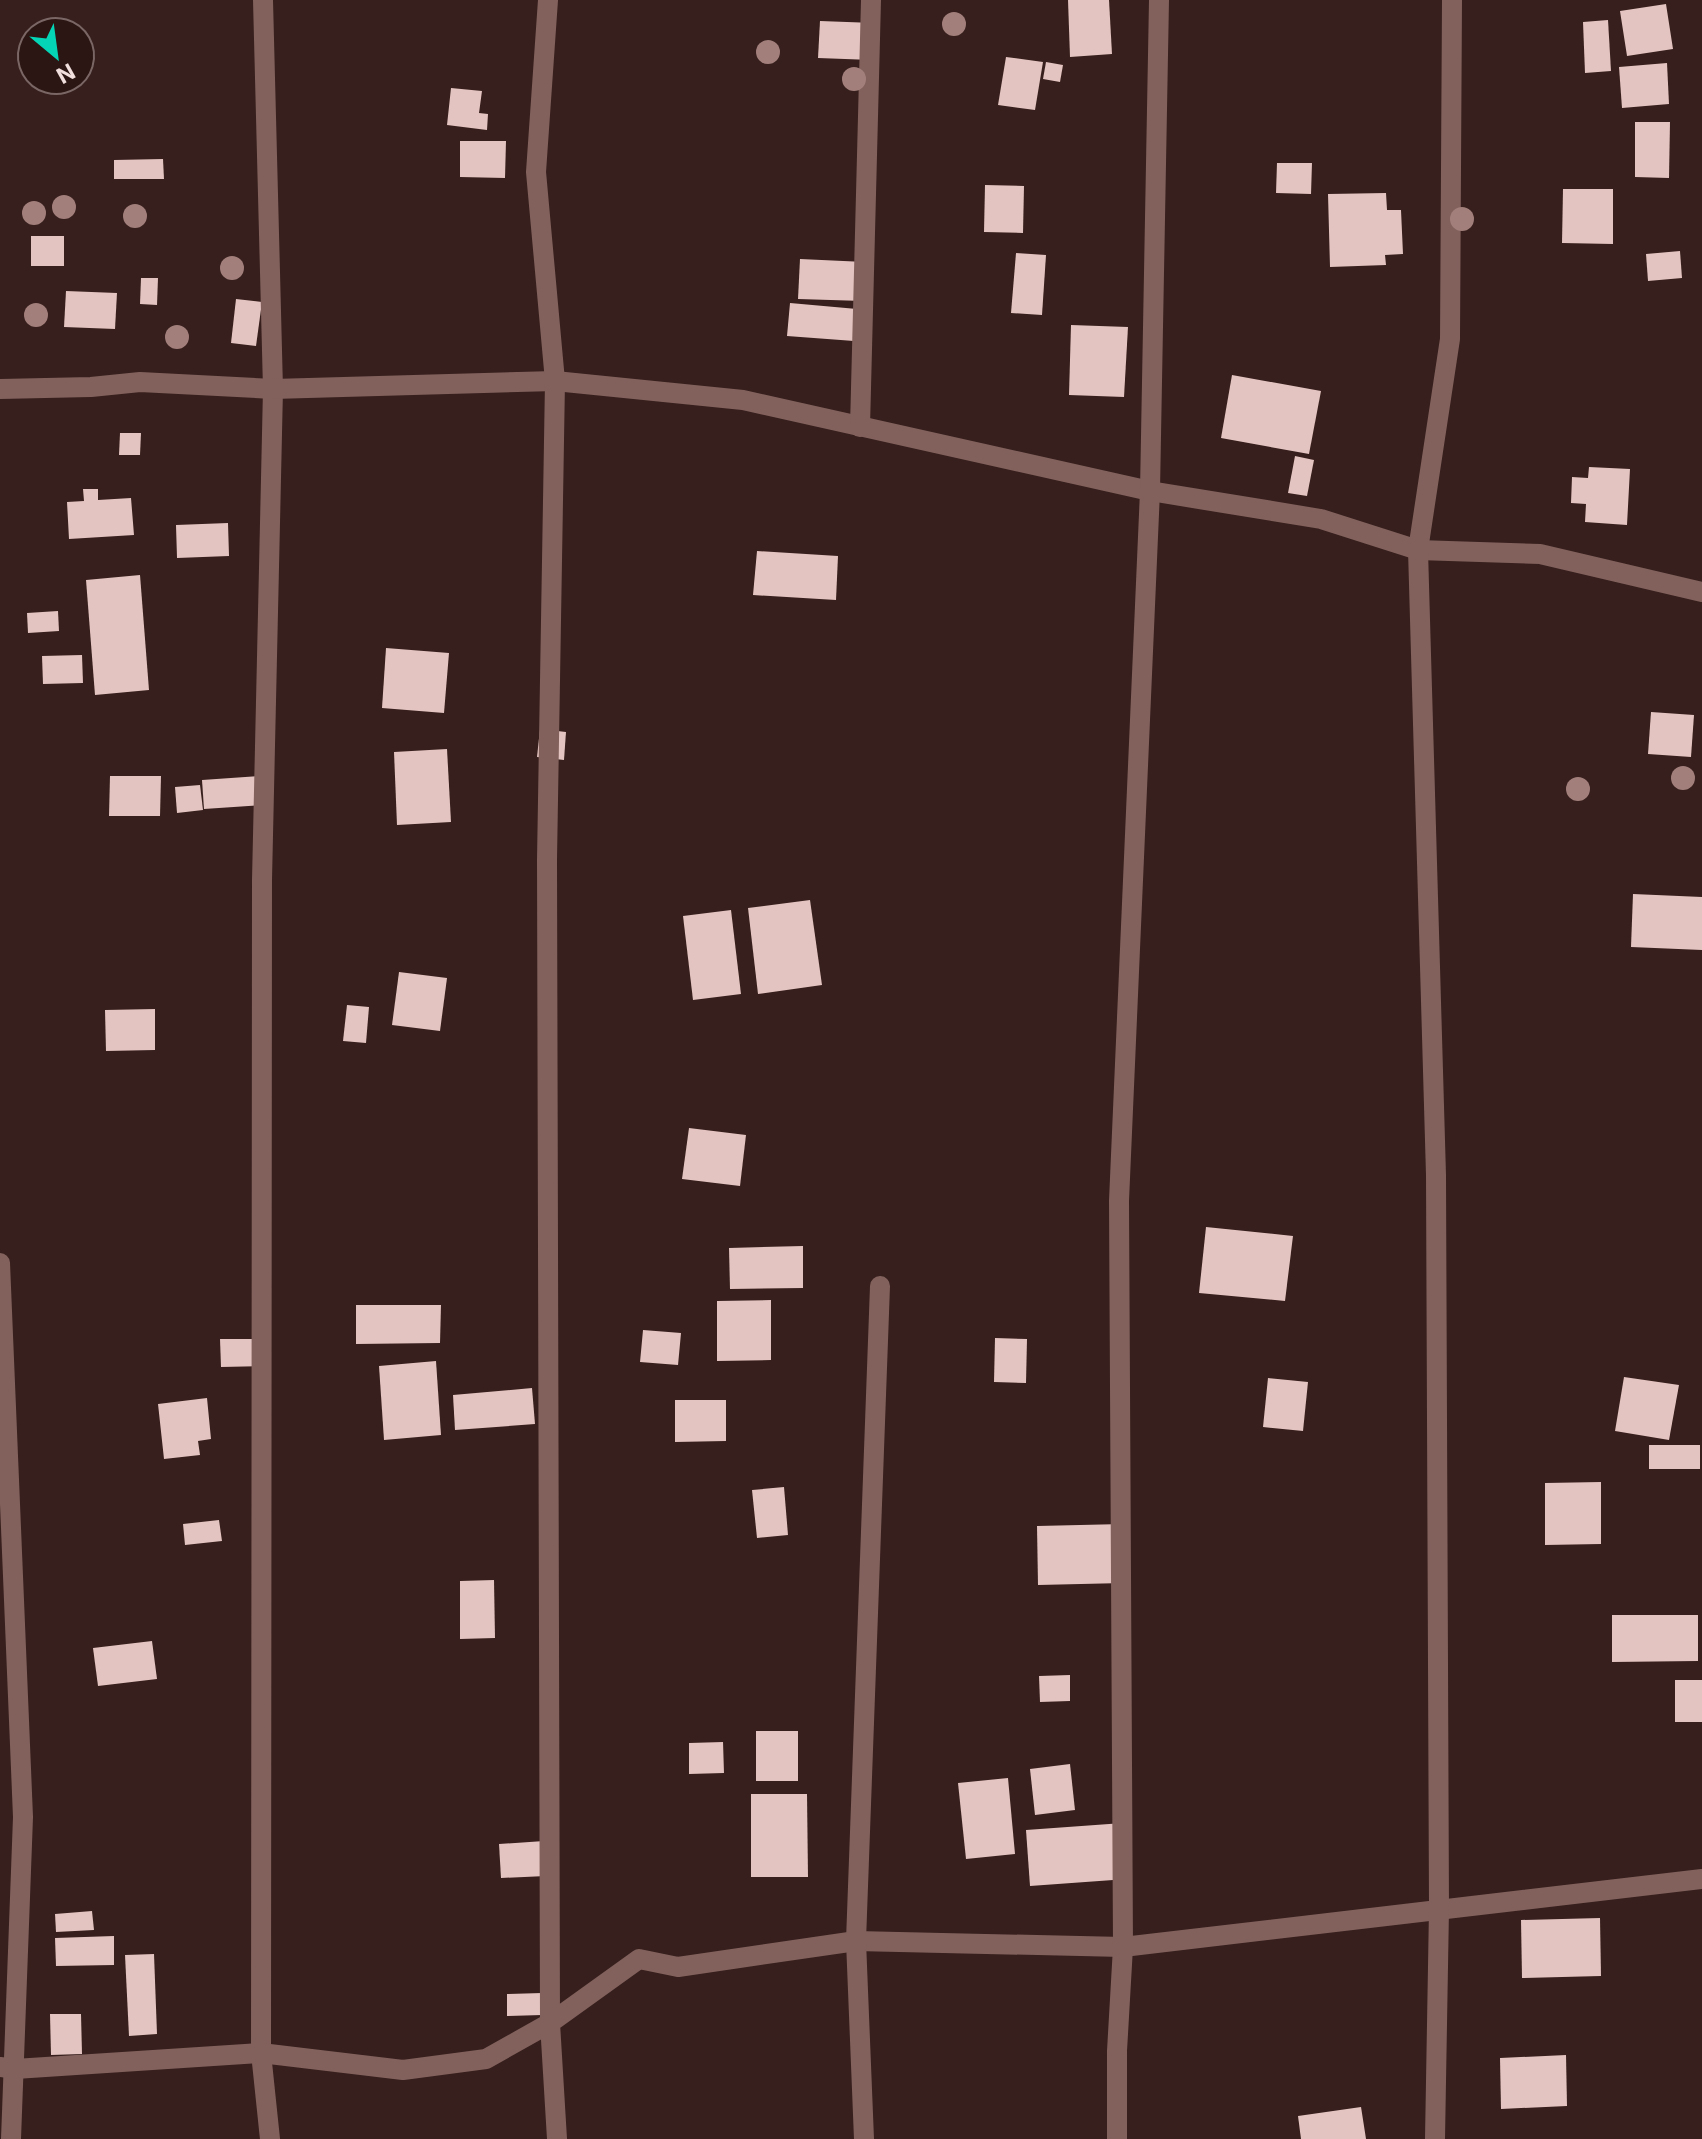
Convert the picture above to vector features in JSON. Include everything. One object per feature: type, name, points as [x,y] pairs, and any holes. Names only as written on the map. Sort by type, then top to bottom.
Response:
[{"type":"street","points":[[263,0],[273,389],[262,880],[261,2053],[270,2139]]},
{"type":"street","points":[[548,0],[536,172],[555,381],[547,860],[550,2023],[557,2139]]},
{"type":"street","points":[[860,427],[871,0]]},
{"type":"street","points":[[1117,2139],[1117,2051],[1123,1947],[1119,1201],[1150,491],[1159,0]]},
{"type":"street","points":[[1435,2139],[1439,1909],[1436,1175],[1418,550],[1450,339],[1452,0]]},
{"type":"street","points":[[0,389],[91,387],[140,382],[273,389],[555,381],[743,400],[1150,491],[1321,519],[1418,550],[1540,554],[1702,592]]},
{"type":"street","points":[[0,1263],[23,1817],[7,2068],[11,2139]]},
{"type":"street","points":[[864,2139],[856,1941],[880,1286]]},
{"type":"street","points":[[7,2068],[261,2053],[403,2070],[486,2059],[550,2023],[639,1959],[678,1967],[856,1941],[1123,1947],[1702,1879]]},
{"type":"building","points":[[1068,0],[1109,0],[1112,54],[1070,57]]},
{"type":"building","points":[[1666,4],[1673,49],[1627,56],[1620,11]]},
{"type":"building","points":[[1608,20],[1611,71],[1585,73],[1583,22]]},
{"type":"building","points":[[820,21],[874,23],[872,60],[818,58]]},
{"type":"building","points":[[1006,57],[1043,62],[1035,110],[998,105]]},
{"type":"building","points":[[1046,62],[1063,65],[1060,82],[1043,79]]},
{"type":"building","points":[[1667,63],[1669,104],[1622,108],[1619,67]]},
{"type":"building","points":[[451,88],[482,91],[479,113],[488,114],[487,130],[447,125]]},
{"type":"building","points":[[1635,122],[1670,122],[1669,178],[1635,177]]},
{"type":"building","points":[[460,141],[506,141],[505,178],[460,177]]},
{"type":"building","points":[[163,159],[164,179],[114,179],[114,160]]},
{"type":"building","points":[[1277,163],[1312,163],[1311,194],[1276,193]]},
{"type":"building","points":[[985,185],[1024,186],[1023,233],[984,232]]},
{"type":"building","points":[[1563,189],[1613,189],[1613,244],[1562,243]]},
{"type":"building","points":[[1386,193],[1387,210],[1401,210],[1403,254],[1385,255],[1386,265],[1330,267],[1328,194]]},
{"type":"building","points":[[31,236],[64,236],[64,266],[31,266]]},
{"type":"building","points":[[1680,251],[1682,278],[1648,281],[1646,254]]},
{"type":"building","points":[[1016,253],[1046,255],[1042,315],[1011,313]]},
{"type":"building","points":[[800,259],[865,262],[863,301],[798,299]]},
{"type":"building","points":[[141,278],[158,278],[157,305],[140,304]]},
{"type":"building","points":[[66,291],[117,293],[115,329],[64,327]]},
{"type":"building","points":[[236,299],[262,302],[256,346],[231,343]]},
{"type":"building","points":[[790,303],[857,309],[854,341],[787,336]]},
{"type":"building","points":[[1071,325],[1128,327],[1124,397],[1069,395]]},
{"type":"building","points":[[1232,375],[1321,391],[1309,454],[1221,438]]},
{"type":"building","points":[[120,433],[141,433],[140,455],[119,455]]},
{"type":"building","points":[[1295,456],[1314,460],[1307,496],[1288,493]]},
{"type":"building","points":[[1589,467],[1630,469],[1627,525],[1585,522],[1586,504],[1571,503],[1572,477],[1588,478]]},
{"type":"building","points":[[83,489],[98,489],[98,500],[131,498],[134,535],[69,539],[67,502],[84,501]]},
{"type":"building","points":[[228,523],[229,556],[177,558],[176,525]]},
{"type":"building","points":[[757,551],[838,556],[836,600],[753,595]]},
{"type":"building","points":[[140,575],[149,690],[95,695],[86,580]]},
{"type":"building","points":[[58,611],[59,631],[28,633],[27,613]]},
{"type":"building","points":[[386,648],[449,653],[444,713],[382,708]]},
{"type":"building","points":[[82,655],[83,683],[43,684],[42,656]]},
{"type":"building","points":[[1651,712],[1694,715],[1691,757],[1648,754]]},
{"type":"building","points":[[540,729],[566,732],[564,760],[537,757]]},
{"type":"building","points":[[447,749],[451,822],[397,825],[394,752]]},
{"type":"building","points":[[110,776],[161,776],[160,816],[109,816]]},
{"type":"building","points":[[261,776],[262,805],[204,809],[202,780]]},
{"type":"building","points":[[200,785],[203,810],[177,813],[175,787]]},
{"type":"building","points":[[1633,894],[1702,897],[1702,950],[1631,947]]},
{"type":"building","points":[[810,900],[822,985],[758,994],[748,908]]},
{"type":"building","points":[[731,910],[741,994],[693,1000],[683,916]]},
{"type":"building","points":[[399,972],[447,978],[440,1031],[392,1025]]},
{"type":"building","points":[[347,1005],[369,1007],[366,1043],[343,1041]]},
{"type":"building","points":[[155,1009],[155,1050],[106,1051],[105,1010]]},
{"type":"building","points":[[689,1128],[746,1135],[740,1186],[682,1179]]},
{"type":"building","points":[[1206,1227],[1293,1236],[1285,1301],[1199,1293]]},
{"type":"building","points":[[803,1246],[803,1288],[730,1289],[729,1248]]},
{"type":"building","points":[[771,1300],[771,1360],[717,1361],[717,1301]]},
{"type":"building","points":[[356,1305],[441,1305],[440,1343],[356,1344]]},
{"type":"building","points":[[643,1330],[681,1333],[678,1365],[640,1362]]},
{"type":"building","points":[[995,1338],[1027,1339],[1026,1383],[994,1382]]},
{"type":"building","points":[[220,1339],[266,1339],[266,1366],[221,1367]]},
{"type":"building","points":[[436,1361],[441,1435],[384,1440],[379,1366]]},
{"type":"building","points":[[1624,1377],[1679,1385],[1669,1440],[1615,1431]]},
{"type":"building","points":[[1268,1378],[1308,1382],[1303,1431],[1263,1427]]},
{"type":"building","points":[[532,1388],[535,1424],[455,1430],[453,1395]]},
{"type":"building","points":[[207,1398],[211,1439],[198,1441],[200,1455],[164,1459],[158,1404]]},
{"type":"building","points":[[675,1400],[726,1400],[726,1441],[675,1442]]},
{"type":"building","points":[[1649,1445],[1700,1445],[1700,1469],[1649,1469]]},
{"type":"building","points":[[1601,1482],[1601,1544],[1545,1545],[1545,1483]]},
{"type":"building","points":[[784,1487],[788,1535],[757,1538],[752,1490]]},
{"type":"building","points":[[219,1520],[222,1541],[185,1545],[183,1524]]},
{"type":"building","points":[[1123,1524],[1124,1583],[1038,1585],[1037,1526]]},
{"type":"building","points":[[494,1580],[495,1638],[460,1639],[460,1581]]},
{"type":"building","points":[[1612,1615],[1698,1615],[1698,1661],[1612,1662]]},
{"type":"building","points":[[152,1641],[157,1679],[98,1686],[93,1648]]},
{"type":"building","points":[[1070,1675],[1070,1701],[1040,1702],[1039,1676]]},
{"type":"building","points":[[1675,1680],[1702,1680],[1702,1722],[1675,1722]]},
{"type":"building","points":[[756,1731],[798,1731],[798,1781],[756,1781]]},
{"type":"building","points":[[723,1742],[724,1773],[689,1774],[689,1743]]},
{"type":"building","points":[[1070,1764],[1075,1810],[1035,1815],[1030,1769]]},
{"type":"building","points":[[1008,1778],[1015,1854],[966,1859],[958,1783]]},
{"type":"building","points":[[751,1794],[807,1794],[808,1877],[751,1877]]},
{"type":"building","points":[[1123,1823],[1127,1879],[1030,1886],[1026,1830]]},
{"type":"building","points":[[544,1841],[546,1876],[501,1878],[499,1844]]},
{"type":"building","points":[[92,1911],[94,1930],[56,1932],[55,1914]]},
{"type":"building","points":[[1600,1918],[1601,1976],[1522,1978],[1521,1920]]},
{"type":"building","points":[[114,1936],[114,1965],[56,1966],[55,1938]]},
{"type":"building","points":[[154,1954],[157,2034],[129,2036],[125,1955]]},
{"type":"building","points":[[542,1993],[542,2015],[507,2016],[507,1994]]},
{"type":"building","points":[[50,2014],[81,2014],[82,2054],[51,2055]]},
{"type":"building","points":[[1566,2055],[1567,2106],[1501,2109],[1500,2058]]},
{"type":"building","points":[[1361,2107],[1366,2139],[1301,2139],[1298,2116]]}]
